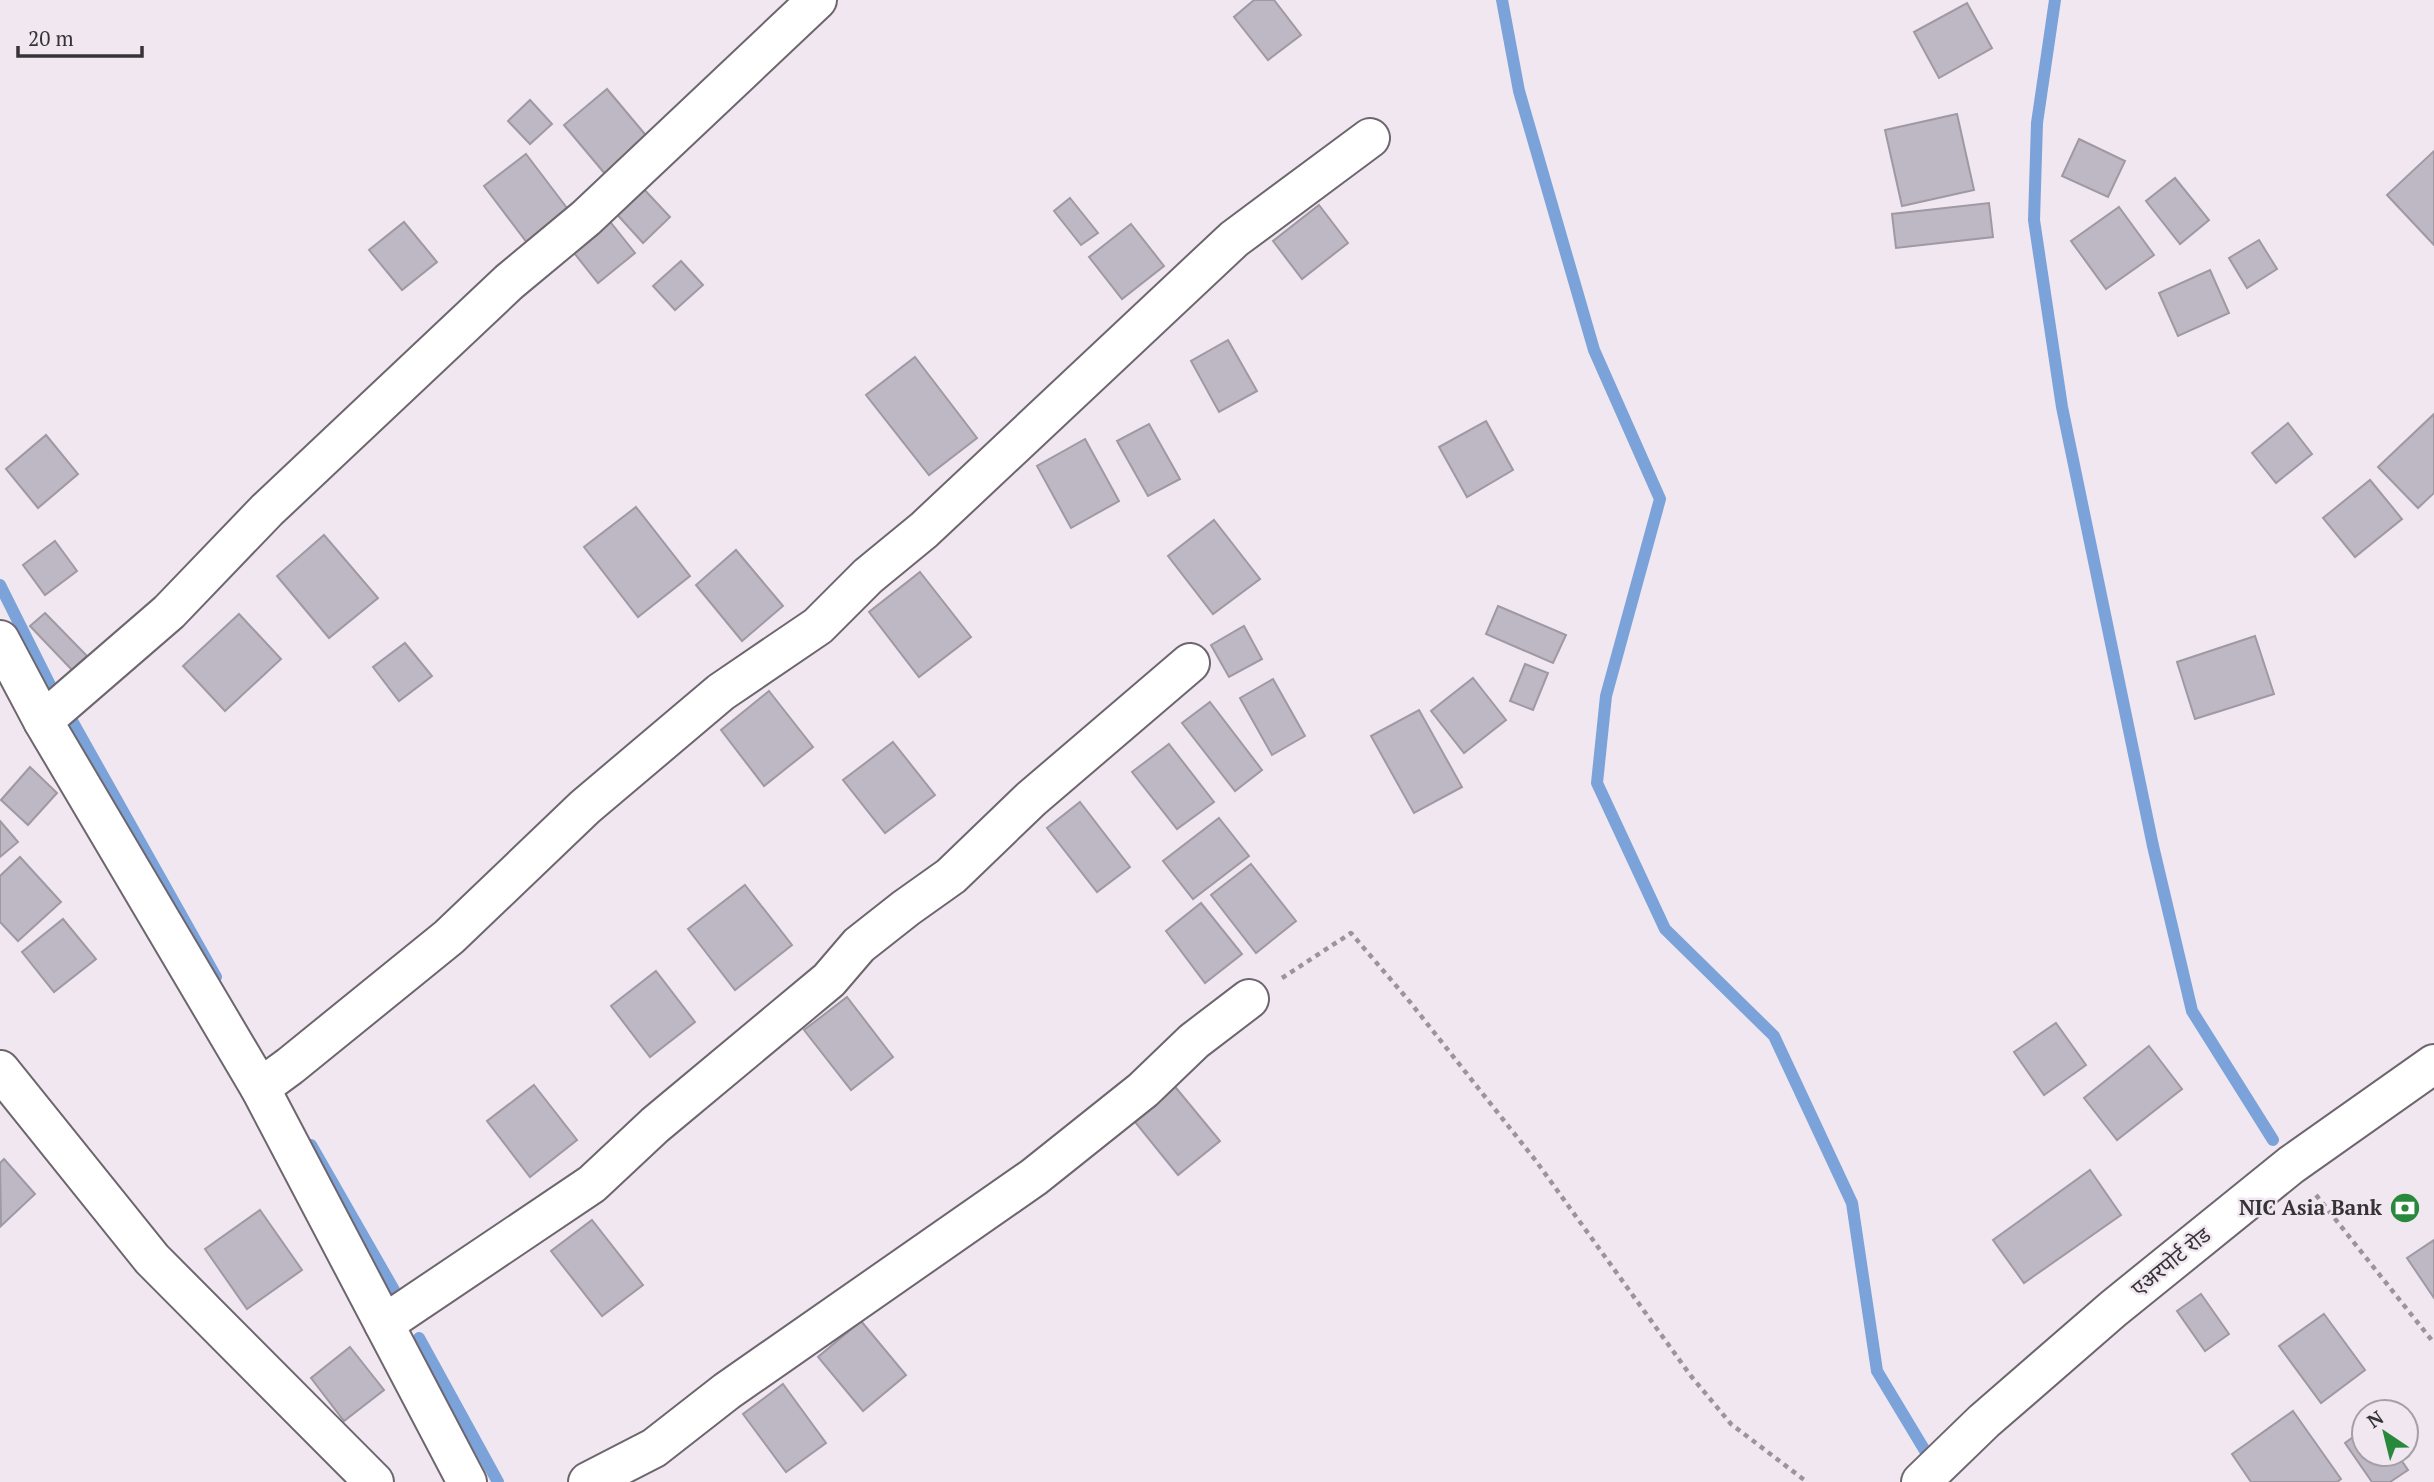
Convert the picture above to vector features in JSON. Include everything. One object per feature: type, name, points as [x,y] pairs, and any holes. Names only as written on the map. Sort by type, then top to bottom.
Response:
[{"type":"street","points":[[43,721],[169,612],[286,492],[509,282],[586,218],[817,0]]},
{"type":"street","points":[[260,1087],[290,1066],[449,937],[584,807],[721,692],[818,626],[868,576],[924,530],[1234,239],[1370,138]]},
{"type":"street","points":[[0,640],[43,721],[260,1087],[467,1482]]},
{"type":"street","points":[[384,1324],[592,1184],[655,1125],[829,980],[859,945],[951,876],[1031,799],[1190,663]]},
{"type":"street","points":[[588,1482],[654,1448],[737,1384],[1034,1177],[1143,1090],[1194,1041],[1249,999]]},
{"type":"street","name":"एअरपोर्ट रोड","points":[[1921,1482],[1984,1422],[2113,1310],[2291,1165],[2434,1064]]},
{"type":"street","points":[[0,1070],[152,1259],[374,1482]]},
{"type":"path","points":[[1249,999],[1307,964],[1350,933],[1410,1002],[1536,1161],[1691,1376],[1731,1424],[1807,1482]]},
{"type":"path","points":[[2291,1165],[2434,1343]]},
{"type":"building","points":[[1254,0],[1274,0],[1301,35],[1268,60],[1234,17]]},
{"type":"building","points":[[1967,3],[1992,48],[1939,78],[1914,32]]},
{"type":"building","points":[[607,89],[654,145],[611,181],[564,125]]},
{"type":"building","points":[[530,100],[552,124],[530,144],[508,121]]},
{"type":"building","points":[[1957,114],[1974,190],[1902,206],[1885,130]]},
{"type":"building","points":[[2079,139],[2125,161],[2108,197],[2062,176]]},
{"type":"building","points":[[2434,151],[2434,245],[2387,195]]},
{"type":"building","points":[[526,154],[570,212],[528,244],[484,186]]},
{"type":"building","points":[[2175,178],[2209,220],[2180,244],[2146,201]]},
{"type":"building","points":[[640,185],[670,217],[643,243],[613,210]]},
{"type":"building","points":[[1070,198],[1098,233],[1081,245],[1054,211]]},
{"type":"building","points":[[1989,203],[1993,237],[1896,248],[1892,214]]},
{"type":"building","points":[[1319,205],[1348,243],[1302,279],[1273,241]]},
{"type":"building","points":[[2119,207],[2154,255],[2106,289],[2071,241]]},
{"type":"building","points":[[604,214],[635,253],[598,283],[567,244]]},
{"type":"building","points":[[404,222],[437,262],[402,290],[369,250]]},
{"type":"building","points":[[1131,224],[1164,266],[1122,299],[1089,257]]},
{"type":"building","points":[[2259,240],[2277,269],[2247,288],[2229,258]]},
{"type":"building","points":[[681,261],[703,285],[675,310],[653,286]]},
{"type":"building","points":[[2210,270],[2229,313],[2178,336],[2159,293]]},
{"type":"building","points":[[1228,340],[1257,391],[1219,412],[1191,361]]},
{"type":"building","points":[[915,357],[977,438],[929,475],[866,395]]},
{"type":"building","points":[[2434,414],[2434,493],[2418,508],[2378,467]]},
{"type":"building","points":[[1486,421],[1513,470],[1467,497],[1439,447]]},
{"type":"building","points":[[2288,423],[2312,454],[2276,483],[2252,453]]},
{"type":"building","points":[[1149,424],[1180,479],[1148,496],[1117,441]]},
{"type":"building","points":[[46,435],[78,474],[38,508],[6,469]]},
{"type":"building","points":[[1085,439],[1119,501],[1071,528],[1037,466]]},
{"type":"building","points":[[2370,480],[2402,519],[2355,557],[2323,518]]},
{"type":"building","points":[[636,507],[690,576],[638,617],[584,547]]},
{"type":"building","points":[[1214,520],[1260,579],[1213,614],[1168,556]]},
{"type":"building","points":[[324,535],[378,598],[329,638],[277,576]]},
{"type":"building","points":[[55,541],[77,571],[45,595],[23,565]]},
{"type":"building","points":[[736,550],[783,606],[742,641],[696,585]]},
{"type":"building","points":[[920,572],[971,637],[919,677],[869,612]]},
{"type":"building","points":[[1498,606],[1566,635],[1553,663],[1486,634]]},
{"type":"building","points":[[45,613],[87,656],[72,670],[30,626]]},
{"type":"building","points":[[239,614],[281,659],[225,711],[183,666]]},
{"type":"building","points":[[1244,626],[1262,659],[1229,677],[1211,645]]},
{"type":"building","points":[[2255,636],[2274,694],[2195,719],[2177,662]]},
{"type":"building","points":[[405,643],[432,676],[399,701],[373,667]]},
{"type":"building","points":[[1525,664],[1548,673],[1533,710],[1510,701]]},
{"type":"building","points":[[1473,678],[1506,720],[1464,753],[1431,711]]},
{"type":"building","points":[[1273,679],[1305,736],[1272,755],[1240,698]]},
{"type":"building","points":[[769,691],[813,747],[764,786],[721,730]]},
{"type":"building","points":[[1210,702],[1262,770],[1235,791],[1182,723]]},
{"type":"building","points":[[1419,710],[1462,787],[1414,813],[1371,736]]},
{"type":"building","points":[[893,742],[935,795],[885,833],[843,780]]},
{"type":"building","points":[[1169,744],[1214,802],[1177,829],[1132,772]]},
{"type":"building","points":[[30,767],[57,793],[28,825],[1,800]]},
{"type":"building","points":[[1080,802],[1130,867],[1097,892],[1047,828]]},
{"type":"building","points":[[1219,818],[1249,856],[1193,899],[1163,861]]},
{"type":"building","points":[[0,821],[18,842],[0,857]]},
{"type":"building","points":[[20,857],[61,902],[18,941],[0,922],[0,876]]},
{"type":"building","points":[[1251,864],[1296,921],[1256,953],[1211,895]]},
{"type":"building","points":[[745,885],[792,945],[735,990],[688,929]]},
{"type":"building","points":[[1201,903],[1242,954],[1205,983],[1166,931]]},
{"type":"building","points":[[63,919],[96,959],[54,992],[22,952]]},
{"type":"building","points":[[656,971],[695,1022],[650,1057],[611,1006]]},
{"type":"building","points":[[847,997],[893,1057],[851,1090],[804,1030]]},
{"type":"building","points":[[2056,1023],[2086,1065],[2044,1095],[2014,1052]]},
{"type":"building","points":[[2149,1046],[2182,1089],[2117,1140],[2084,1098]]},
{"type":"building","points":[[1172,1083],[1220,1141],[1178,1175],[1131,1117]]},
{"type":"building","points":[[534,1085],[577,1140],[530,1177],[487,1121]]},
{"type":"building","points":[[4,1159],[35,1194],[1,1226],[0,1163]]},
{"type":"building","points":[[2090,1170],[2121,1215],[2024,1283],[1993,1240]]},
{"type":"building","points":[[260,1210],[302,1270],[247,1309],[205,1249]]},
{"type":"building","points":[[592,1220],[643,1285],[602,1316],[551,1251]]},
{"type":"building","points":[[2434,1240],[2434,1298],[2407,1258]]},
{"type":"building","points":[[2201,1294],[2229,1334],[2205,1351],[2177,1311]]},
{"type":"building","points":[[2324,1314],[2365,1370],[2321,1403],[2279,1346]]},
{"type":"building","points":[[861,1321],[906,1375],[863,1411],[818,1357]]},
{"type":"building","points":[[350,1347],[384,1390],[344,1421],[311,1378]]},
{"type":"building","points":[[783,1384],[826,1443],[786,1472],[743,1414]]},
{"type":"building","points":[[2293,1411],[2341,1479],[2337,1482],[2251,1482],[2232,1454]]},
{"type":"building","points":[[2362,1468],[2408,1470],[2390,1482],[2372,1482]]},
{"type":"waterway","points":[[1502,0],[1519,91],[1594,350],[1660,499],[1606,696],[1597,783],[1665,929],[1774,1036],[1852,1203],[1877,1371],[1933,1464]]},
{"type":"waterway","points":[[2055,0],[2037,123],[2034,220],[2062,407],[2153,846],[2192,1011],[2273,1140]]},
{"type":"waterway","points":[[0,585],[54,693]]},
{"type":"waterway","points":[[71,719],[216,977]]},
{"type":"waterway","points":[[311,1145],[394,1290]]},
{"type":"waterway","points":[[419,1338],[498,1482]]},
{"type":"place","name":"NIC Asia Bank","points":[[2405,1208]]}]
